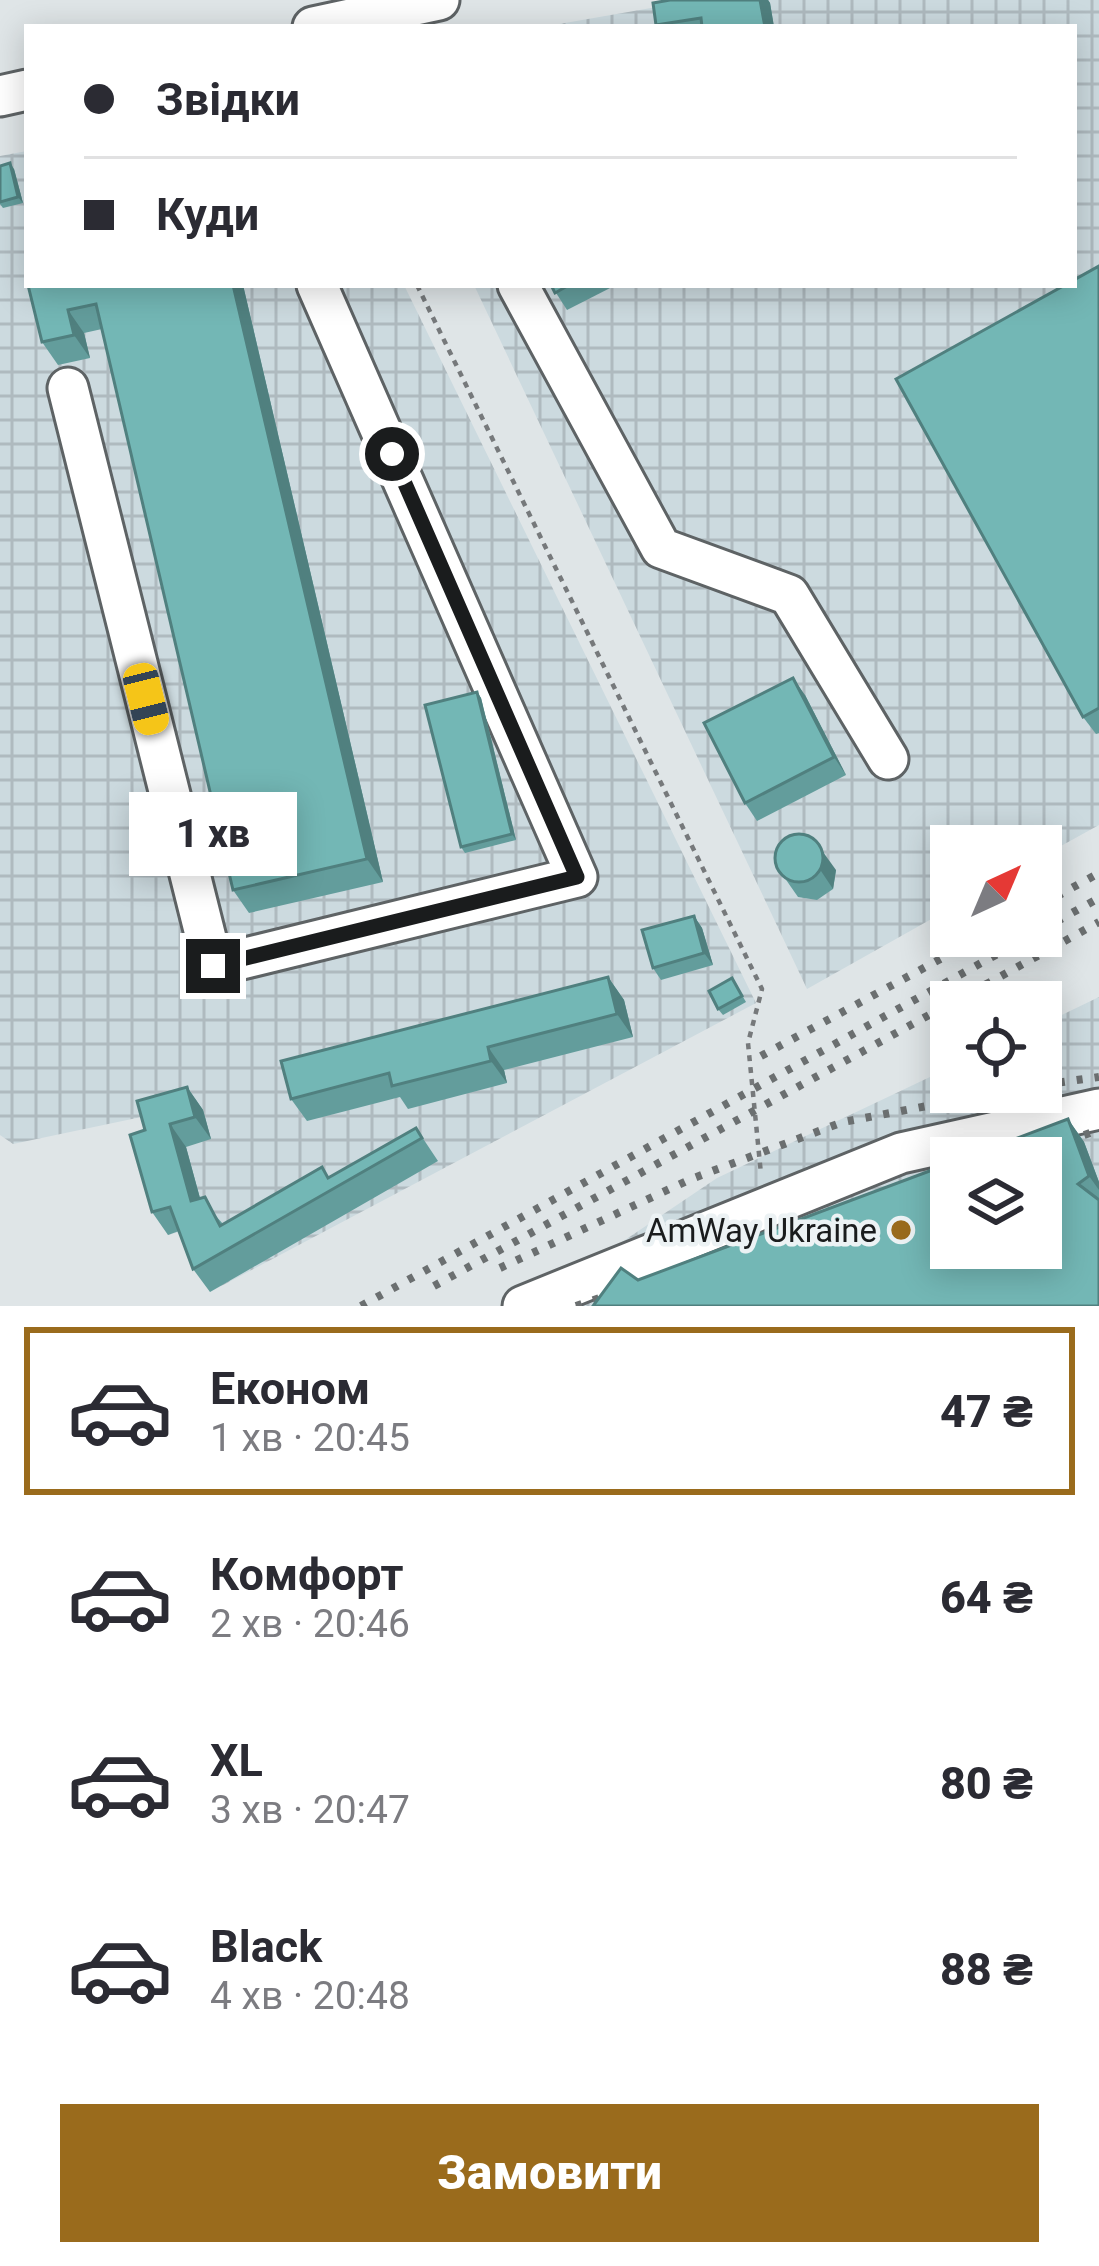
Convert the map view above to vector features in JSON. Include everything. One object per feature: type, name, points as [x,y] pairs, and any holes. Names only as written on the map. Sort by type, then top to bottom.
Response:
[{"type":"street","points":[[334,24],[423,11]]},
{"type":"street","points":[[68,388],[213,966],[577,877],[318,288]]},
{"type":"street","points":[[520,288],[661,548],[789,595],[888,758]]},
{"type":"street","points":[[523,1306],[901,1154],[1099,1109]]},
{"type":"path","points":[[417,288],[762,989],[748,1043],[766,1209]]},
{"type":"shaded area","points":[[697,0],[1099,0],[1099,825],[1062,845],[1062,825],[930,825],[930,920],[807,989],[475,288],[1077,288],[1077,24],[559,24]]},
{"type":"shaded area","points":[[24,152],[24,288],[405,288],[756,1003],[210,1292],[186,1230],[168,1235],[146,1158],[151,1115],[13,1144],[0,1135],[0,156]]},
{"type":"shaded area","points":[[1099,997],[1099,1306],[527,1306],[717,1178],[930,1077],[930,1113],[1062,1113],[1062,1015]]},
{"type":"building","points":[[760,0],[764,24],[702,24],[701,18],[656,24],[653,3]]},
{"type":"building","points":[[10,163],[18,197],[0,202],[0,166]]},
{"type":"building","points":[[1099,266],[1099,708],[1083,717],[896,379],[1060,288],[1077,288],[1077,278]]},
{"type":"building","points":[[29,288],[234,288],[367,859],[233,890],[96,304],[68,310],[74,335],[42,342]]},
{"type":"building","points":[[793,678],[834,757],[745,803],[704,723]]},
{"type":"building","points":[[477,692],[512,834],[461,847],[425,705]]},
{"type":"building","points":[[799,834],[816,841],[823,858],[816,875],[799,882],[782,875],[775,858],[782,841]]},
{"type":"building","points":[[694,916],[704,953],[653,968],[642,930]]},
{"type":"building","points":[[608,977],[617,1014],[488,1047],[491,1061],[392,1086],[389,1073],[291,1099],[281,1061]]},
{"type":"building","points":[[732,978],[742,996],[718,1009],[709,991]]},
{"type":"building","points":[[187,1087],[195,1117],[170,1124],[191,1201],[205,1197],[220,1226],[322,1167],[328,1178],[416,1128],[422,1138],[193,1269],[170,1207],[152,1212],[130,1135],[145,1130],[137,1101]]},
{"type":"building","name":"AmWay Ukraine","points":[[1068,1119],[1089,1176],[1078,1184],[1099,1200],[1099,1306],[593,1306],[621,1268],[638,1280],[930,1171],[930,1269],[1062,1269],[1062,1137],[1020,1137]]},
{"type":"railway","points":[[1062,893],[1099,873]]},
{"type":"railway","points":[[1062,918],[1099,898]]},
{"type":"railway","points":[[992,981],[1099,922]]},
{"type":"railway","points":[[761,1056],[944,957]]},
{"type":"railway","points":[[361,1306],[992,957]]},
{"type":"railway","points":[[434,1286],[930,1014]]},
{"type":"railway","points":[[1062,1082],[1099,1077]]},
{"type":"railway","points":[[500,1268],[691,1179],[843,1122],[930,1105]]},
{"type":"railway","points":[[1062,1142],[1099,1130]]},
{"type":"railway","points":[[576,1306],[632,1287]]},
{"type":"place","name":"AmWay Ukraine","points":[[901,1230]]},
{"type":"route","points":[[213,966],[577,877],[392,454]]}]
